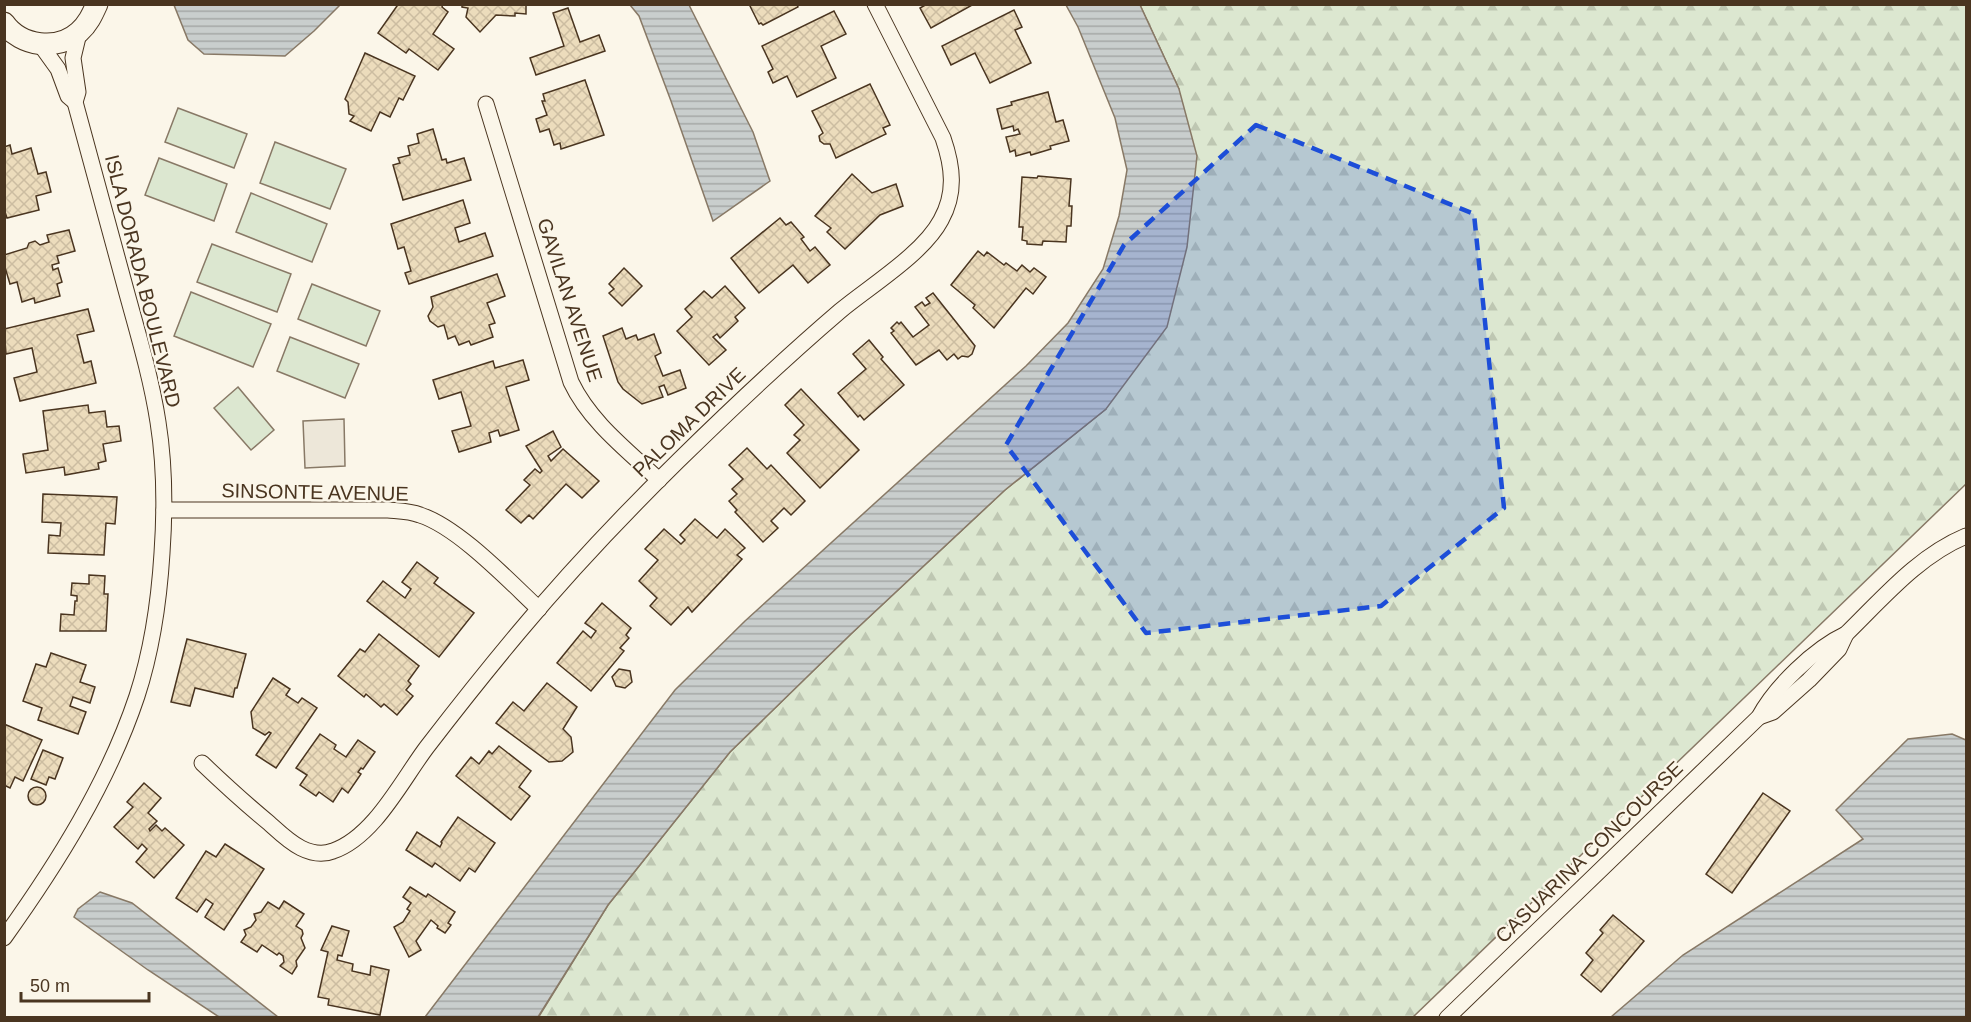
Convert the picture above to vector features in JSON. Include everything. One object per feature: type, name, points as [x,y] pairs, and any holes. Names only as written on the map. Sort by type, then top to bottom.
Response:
[{"type":"street","points":[[5,25],[28,41],[54,44],[79,33],[90,20],[97,4]]},
{"type":"street","name":"PALOMA DRIVE","points":[[202,763],[243,801],[301,848],[322,854],[333,852],[356,838],[375,819],[442,728],[539,609],[597,543],[740,400],[839,312],[921,246],[942,219],[951,196],[949,155],[943,138],[875,4]]},
{"type":"street","name":"ISLA DORADA BOULEVARD","points":[[4,938],[83,815],[126,725],[137,695],[153,634],[159,593],[164,510],[161,449],[150,382],[75,102],[78,92],[73,58],[79,33]]},
{"type":"street","name":"ISLA DORADA BOULEVARD","points":[[40,44],[58,69],[68,96],[75,102]]},
{"type":"street","name":"GAVILAN AVENUE","points":[[486,104],[571,382],[577,395],[593,416],[659,480]]},
{"type":"street","name":"SINSONTE AVENUE","points":[[164,510],[388,510],[412,512],[436,522],[469,545],[539,609]]},
{"type":"street","name":"CASUARINA CONCOURSE","points":[[1447,1017],[1759,717],[1773,712],[1809,680],[1839,649],[1846,634],[1923,561],[1944,546],[1966,536]]},
{"type":"highlighted area","points":[[1256,125],[1474,214],[1504,508],[1381,606],[1146,633],[1006,445],[1124,245]]},
{"type":"green space","points":[[1140,5],[1966,5],[1966,484],[1413,1017],[538,1018],[608,905],[730,752],[852,633],[1005,490],[1106,409],[1179,89]]},
{"type":"green space","points":[[178,108],[247,134],[234,168],[165,142]]},
{"type":"green space","points":[[275,142],[346,169],[330,209],[260,183]]},
{"type":"green space","points":[[159,158],[227,184],[214,221],[145,195]]},
{"type":"green space","points":[[251,193],[327,224],[312,262],[236,232]]},
{"type":"green space","points":[[212,244],[291,274],[277,312],[197,282]]},
{"type":"green space","points":[[312,284],[380,311],[366,346],[298,319]]},
{"type":"green space","points":[[191,292],[271,324],[253,367],[174,336]]},
{"type":"green space","points":[[290,337],[359,364],[345,398],[277,371]]},
{"type":"green space","points":[[238,387],[274,430],[251,450],[214,408]]},
{"type":"shaded area","points":[[174,4],[340,5],[285,56],[204,54],[188,40]]},
{"type":"shaded area","points":[[630,5],[689,5],[753,132],[770,181],[713,221],[639,16]]},
{"type":"shaded area","points":[[1066,5],[1140,5],[1179,89],[1197,156],[1187,247],[1167,327],[1106,409],[1005,490],[852,633],[730,752],[608,905],[538,1017],[425,1017],[675,690],[745,621],[1026,366],[1068,323],[1103,269],[1119,216],[1127,170],[1115,118],[1078,27]]},
{"type":"shaded area","points":[[344,419],[345,466],[305,468],[303,421]]},
{"type":"shaded area","points":[[1952,734],[1966,740],[1966,1017],[1611,1017],[1683,955],[1863,839],[1836,810],[1908,739]]},
{"type":"shaded area","points":[[100,892],[132,903],[278,1017],[219,1017],[148,970],[74,917],[78,909]]},
{"type":"building","points":[[395,4],[443,4],[442,7],[448,12],[433,34],[454,49],[438,70],[409,49],[406,53],[378,33],[397,6]]},
{"type":"building","points":[[462,4],[526,4],[526,14],[496,15],[480,32],[466,17],[468,8],[462,7]]},
{"type":"building","points":[[749,4],[797,4],[798,7],[763,25],[759,24]]},
{"type":"building","points":[[927,4],[974,4],[931,28],[920,8]]},
{"type":"building","points":[[568,8],[580,42],[599,35],[605,51],[536,75],[530,58],[564,46],[553,13]]},
{"type":"building","points":[[1014,10],[1022,27],[1015,30],[1031,63],[990,83],[975,53],[951,65],[942,46]]},
{"type":"building","points":[[834,11],[846,34],[821,46],[836,78],[797,97],[787,76],[773,83],[768,72],[773,69],[762,46]]},
{"type":"building","points":[[365,53],[415,76],[403,100],[399,98],[390,117],[380,112],[371,131],[350,121],[354,116],[349,114],[348,102],[345,99]]},
{"type":"building","points":[[585,80],[604,135],[561,149],[560,143],[554,145],[549,129],[540,132],[536,119],[547,115],[542,101],[545,101],[543,94]]},
{"type":"building","points":[[870,84],[890,125],[883,128],[886,134],[836,158],[830,144],[820,141],[819,136],[823,133],[812,111]]},
{"type":"building","points":[[1048,92],[1056,122],[1063,120],[1069,141],[1050,146],[1051,149],[1031,155],[1030,152],[1016,156],[1015,150],[1010,152],[1006,137],[1020,134],[1018,129],[1014,131],[1013,126],[1002,129],[997,109],[1012,105],[1011,102]]},
{"type":"building","points":[[433,129],[442,160],[446,159],[447,163],[464,158],[471,180],[403,200],[393,165],[400,163],[398,158],[410,155],[408,146],[419,143],[417,134]]},
{"type":"building","points":[[10,145],[12,154],[31,148],[38,174],[46,172],[51,192],[36,196],[39,210],[7,218],[4,209],[4,147]]},
{"type":"building","points":[[852,174],[872,193],[896,184],[903,206],[880,215],[845,249],[827,232],[831,228],[815,216]]},
{"type":"building","points":[[1038,176],[1071,179],[1069,206],[1072,206],[1071,226],[1067,226],[1066,242],[1043,241],[1042,245],[1027,244],[1027,241],[1022,240],[1023,227],[1019,227],[1022,177],[1037,178]]},
{"type":"building","points":[[463,200],[470,223],[455,228],[459,242],[485,233],[493,256],[409,284],[405,273],[411,271],[404,247],[398,249],[391,224]]},
{"type":"building","points":[[780,218],[786,225],[791,222],[804,237],[801,239],[810,251],[815,247],[830,265],[808,283],[793,265],[759,293],[731,258]]},
{"type":"building","points":[[69,230],[75,251],[57,256],[59,263],[52,265],[53,270],[58,268],[62,282],[57,284],[60,296],[35,303],[34,298],[22,302],[17,282],[10,284],[4,264],[4,255],[27,248],[29,243],[35,241],[40,245],[49,242],[47,235]]},
{"type":"building","points":[[978,251],[984,256],[987,252],[1004,265],[1006,263],[1017,271],[1022,265],[1030,272],[1034,268],[1046,277],[1033,294],[1026,288],[994,328],[973,308],[975,305],[951,285]]},
{"type":"building","points":[[624,268],[642,286],[622,306],[609,293],[614,289],[609,284]]},
{"type":"building","points":[[497,274],[505,296],[487,303],[495,323],[489,325],[493,337],[471,345],[469,341],[459,345],[455,336],[448,339],[444,325],[438,327],[430,321],[428,316],[433,307],[431,297]]},
{"type":"building","points":[[725,286],[745,308],[735,317],[738,321],[720,338],[717,334],[713,337],[726,350],[709,365],[677,331],[692,317],[685,309],[704,291],[712,298]]},
{"type":"building","points":[[933,293],[975,346],[968,357],[962,356],[958,359],[954,354],[947,360],[939,350],[916,365],[891,333],[894,331],[891,328],[897,322],[899,324],[901,322],[913,337],[929,325],[915,307],[922,302],[925,306],[930,303],[926,298]]},
{"type":"building","points":[[88,309],[94,331],[77,335],[84,363],[91,361],[96,383],[20,401],[14,378],[37,372],[32,348],[6,354],[4,329]]},
{"type":"building","points":[[622,328],[626,339],[636,335],[638,340],[654,334],[661,353],[655,356],[663,376],[680,370],[686,388],[668,395],[664,385],[659,387],[663,397],[642,404],[623,389],[618,382],[603,336]]},
{"type":"building","points":[[869,340],[883,357],[881,359],[904,385],[864,420],[860,415],[858,417],[838,393],[866,369],[853,354]]},
{"type":"building","points":[[523,360],[529,380],[506,387],[519,430],[500,436],[498,430],[489,433],[491,442],[459,452],[452,431],[471,426],[461,392],[439,399],[433,380],[493,361],[495,368]]},
{"type":"building","points":[[801,389],[859,450],[820,488],[787,453],[800,440],[794,435],[804,425],[785,405]]},
{"type":"building","points":[[88,405],[89,413],[105,411],[107,427],[119,426],[121,441],[103,444],[106,461],[98,463],[99,469],[65,475],[64,467],[26,473],[23,454],[48,450],[43,411]]},
{"type":"building","points":[[553,431],[561,447],[548,456],[551,461],[563,449],[599,481],[582,498],[566,484],[533,519],[529,515],[521,523],[506,510],[530,485],[524,480],[535,469],[540,473],[542,471],[526,446]]},
{"type":"building","points":[[747,448],[767,469],[771,465],[805,501],[791,515],[784,508],[771,521],[778,528],[763,542],[735,512],[737,510],[729,501],[737,494],[732,489],[743,479],[729,465]]},
{"type":"building","points":[[43,494],[117,497],[115,524],[106,523],[104,555],[48,553],[49,535],[60,536],[61,523],[42,522]]},
{"type":"building","points":[[695,519],[717,538],[725,529],[745,548],[737,555],[742,559],[692,612],[688,607],[671,625],[650,606],[657,598],[639,581],[658,560],[645,549],[664,529],[681,544],[685,540],[680,535]]},
{"type":"building","points":[[417,562],[438,578],[434,583],[474,613],[439,657],[367,601],[383,581],[405,598],[411,589],[402,582]]},
{"type":"building","points":[[89,575],[105,576],[104,594],[108,594],[106,631],[60,631],[61,614],[74,615],[77,596],[71,595],[72,583],[89,584]]},
{"type":"building","points":[[602,603],[631,628],[626,635],[629,638],[620,648],[624,651],[591,691],[557,663],[583,631],[591,638],[596,631],[585,623]]},
{"type":"building","points":[[379,634],[419,666],[408,681],[411,684],[406,690],[413,696],[397,715],[384,704],[381,707],[366,694],[364,697],[338,676],[360,649],[365,652]]},
{"type":"building","points":[[187,639],[246,654],[233,697],[195,688],[190,706],[171,702]]},
{"type":"building","points":[[51,653],[86,665],[80,682],[95,687],[90,703],[73,697],[70,706],[86,712],[78,734],[38,720],[42,708],[23,701],[36,664],[46,667]]},
{"type":"building","points":[[619,669],[630,671],[632,682],[625,688],[616,686],[612,677]]},
{"type":"building","points":[[273,678],[290,689],[286,695],[298,703],[302,698],[317,708],[276,768],[256,755],[271,733],[265,735],[253,728],[251,712]]},
{"type":"building","points":[[547,683],[577,707],[563,729],[571,737],[573,752],[562,761],[549,762],[496,723],[513,702],[524,711]]},
{"type":"building","points":[[4,724],[42,740],[23,781],[15,777],[10,788],[4,785]]},
{"type":"building","points":[[320,734],[336,745],[334,749],[346,757],[358,740],[375,752],[363,769],[361,768],[358,772],[361,774],[348,793],[342,788],[333,802],[319,792],[316,796],[300,785],[307,775],[296,768]]},
{"type":"building","points":[[499,746],[531,771],[519,787],[530,796],[511,820],[456,776],[471,757],[479,764],[489,751],[492,754]]},
{"type":"building","points":[[43,750],[63,758],[55,779],[49,777],[46,785],[31,779]]},
{"type":"building","points":[[144,783],[161,798],[148,813],[157,821],[149,829],[150,831],[156,825],[162,831],[165,828],[184,845],[154,878],[136,862],[147,849],[142,844],[138,849],[114,827],[133,807],[127,802]]},
{"type":"building","points":[[37,787],[43,790],[46,796],[43,802],[37,805],[31,802],[28,796],[31,790]]},
{"type":"building","points":[[1763,793],[1790,811],[1732,893],[1706,874]]},
{"type":"building","points":[[458,817],[495,843],[475,872],[469,868],[460,881],[435,863],[432,867],[406,850],[417,832],[440,847]]},
{"type":"building","points":[[225,844],[264,869],[224,930],[205,917],[213,904],[206,899],[197,912],[176,898],[206,851],[216,857]]},
{"type":"building","points":[[410,887],[426,897],[428,894],[455,912],[448,923],[451,925],[445,933],[431,920],[416,941],[421,950],[409,957],[394,927],[403,922],[410,911],[407,909],[411,903],[403,897]]},
{"type":"building","points":[[284,901],[304,914],[296,926],[302,930],[301,938],[305,948],[296,961],[297,966],[292,974],[280,966],[284,962],[283,956],[279,953],[277,955],[262,945],[257,952],[241,942],[246,935],[244,930],[251,927],[256,920],[254,914],[261,912],[268,902],[279,909]]},
{"type":"building","points":[[1613,915],[1644,941],[1601,992],[1581,975],[1593,960],[1586,953],[1603,933],[1600,930]]},
{"type":"building","points":[[332,926],[349,931],[342,956],[338,955],[337,960],[353,964],[352,971],[370,975],[371,966],[389,970],[380,1015],[328,1005],[329,999],[318,997],[328,952],[321,950]]}]
